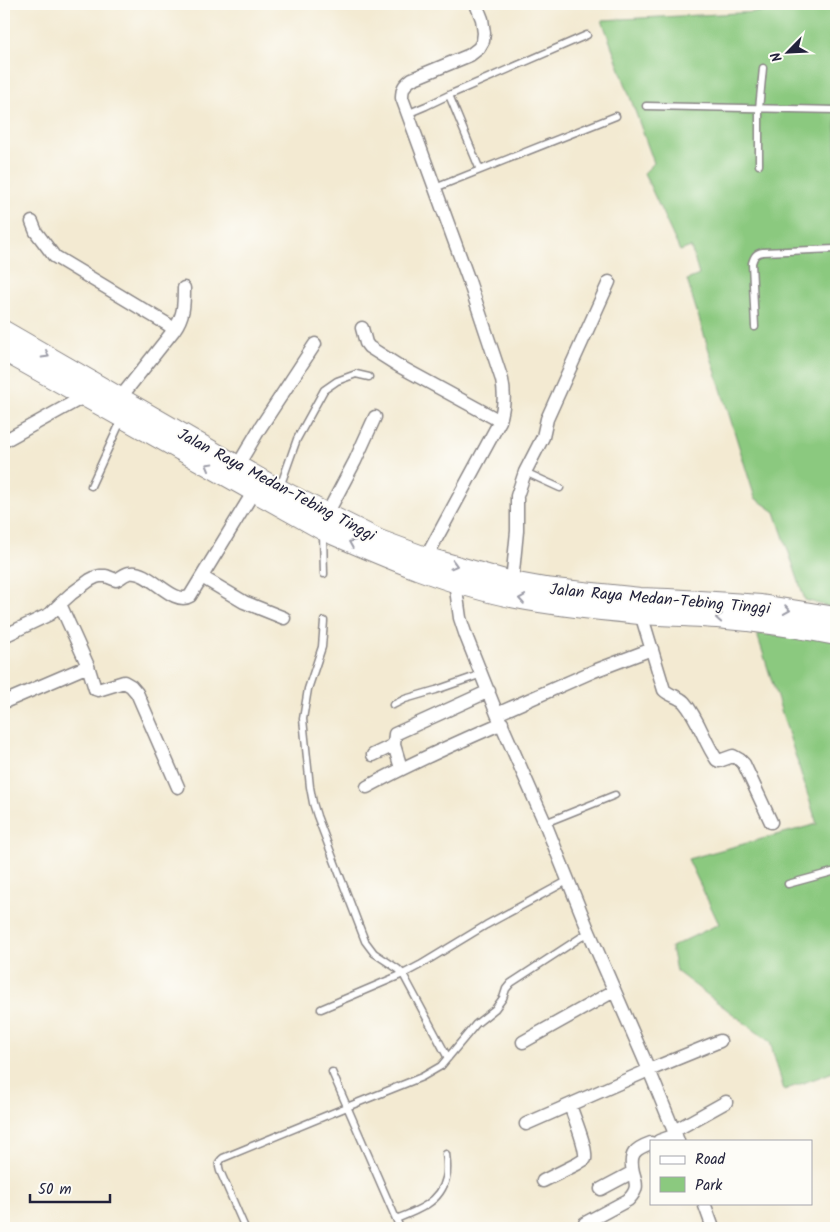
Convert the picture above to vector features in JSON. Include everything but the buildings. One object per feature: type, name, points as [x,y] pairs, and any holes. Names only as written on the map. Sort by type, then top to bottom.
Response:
[{"type":"highway","name":"Jalan Raya Medan-Tebing Tinggi","points":[[4,331],[254,491],[325,522],[379,540],[455,582],[515,598],[582,608],[725,619],[772,624],[836,635]]},
{"type":"highway","name":"Jalan Raya Medan-Tebing Tinggi","points":[[4,351],[85,396],[122,408],[238,466],[279,489],[325,522]]},
{"type":"highway","name":"Jalan Raya Medan-Tebing Tinggi","points":[[423,564],[545,588],[600,595],[761,605],[836,617]]},
{"type":"street","points":[[423,564],[500,420],[504,405],[502,380],[469,282],[402,98],[402,90],[405,84],[412,79],[470,55],[479,48],[484,33],[482,19],[476,4]]},
{"type":"street","points":[[32,222],[36,232],[54,256],[174,330]]},
{"type":"street","points":[[512,582],[517,531],[517,496],[525,472],[542,437],[547,419],[610,282]]},
{"type":"street","points":[[122,408],[180,322],[183,314],[184,288]]},
{"type":"street","points":[[362,328],[369,347],[399,366],[500,420]]},
{"type":"street","points":[[238,466],[260,428],[315,344]]},
{"type":"street","points":[[4,441],[85,396]]},
{"type":"street","points":[[325,522],[375,417]]},
{"type":"street","points":[[4,636],[50,614],[90,580],[100,576],[116,580],[128,573],[140,574],[181,599],[186,599],[202,578],[254,491]]},
{"type":"street","points":[[202,578],[244,602],[284,618]]},
{"type":"street","points":[[455,582],[460,618],[466,636],[676,1136]]},
{"type":"street","points":[[60,604],[97,690],[124,682],[132,686],[137,693],[178,787]]},
{"type":"street","points":[[641,614],[664,690],[682,700],[689,708],[717,760],[733,756],[744,764],[772,822]]},
{"type":"street","points":[[367,787],[594,671],[652,649]]},
{"type":"street","points":[[4,702],[88,666]]},
{"type":"street","points":[[402,768],[394,745],[395,734],[488,691]]},
{"type":"street","points":[[373,754],[394,745]]},
{"type":"street","points":[[523,1042],[614,991]]},
{"type":"street","points":[[526,1124],[720,1041]]},
{"type":"street","points":[[662,1140],[676,1136],[726,1102]]},
{"type":"street","points":[[543,1181],[585,1159],[584,1146],[570,1105]]},
{"type":"street","points":[[585,1223],[634,1195],[636,1186],[631,1164],[632,1157],[634,1152],[650,1143]]},
{"type":"street","points":[[602,1190],[634,1172]]},
{"type":"street","points":[[704,1204],[713,1228]]},
{"type":"lane","points":[[407,114],[587,35]]},
{"type":"lane","points":[[759,165],[759,109],[763,68]]},
{"type":"lane","points":[[449,96],[480,170]]},
{"type":"lane","points":[[646,106],[836,110]]},
{"type":"lane","points":[[435,188],[616,116]]},
{"type":"lane","points":[[755,328],[752,263],[756,254],[763,252],[836,249]]},
{"type":"lane","points":[[279,489],[297,438],[324,390],[337,380],[356,374],[369,377]]},
{"type":"lane","points":[[91,486],[122,408]]},
{"type":"lane","points":[[525,472],[560,488]]},
{"type":"lane","points":[[324,574],[325,522]]},
{"type":"lane","points":[[324,621],[322,647],[308,689],[303,719],[310,787],[317,816],[365,941],[374,952],[403,974],[448,1058]]},
{"type":"lane","points":[[393,705],[405,699],[482,674]]},
{"type":"lane","points":[[545,823],[615,795]]},
{"type":"lane","points":[[788,884],[836,872]]},
{"type":"lane","points":[[321,1009],[403,974],[486,925],[569,880]]},
{"type":"lane","points":[[245,1228],[220,1171],[220,1161],[223,1158],[422,1077],[441,1066],[476,1024],[495,1009],[511,983],[589,932]]},
{"type":"lane","points":[[332,1072],[400,1228]]},
{"type":"lane","points":[[396,1219],[420,1209],[434,1200],[446,1179],[446,1154]]},
{"type":"green space","points":[[836,8],[836,609],[805,600],[775,512],[755,498],[687,280],[699,275],[691,247],[680,251],[644,173],[654,163],[602,20]]},
{"type":"green space","points":[[757,634],[823,638],[836,641],[836,1071],[784,1090],[770,1042],[676,971],[671,947],[719,924],[688,859],[817,824]]}]
